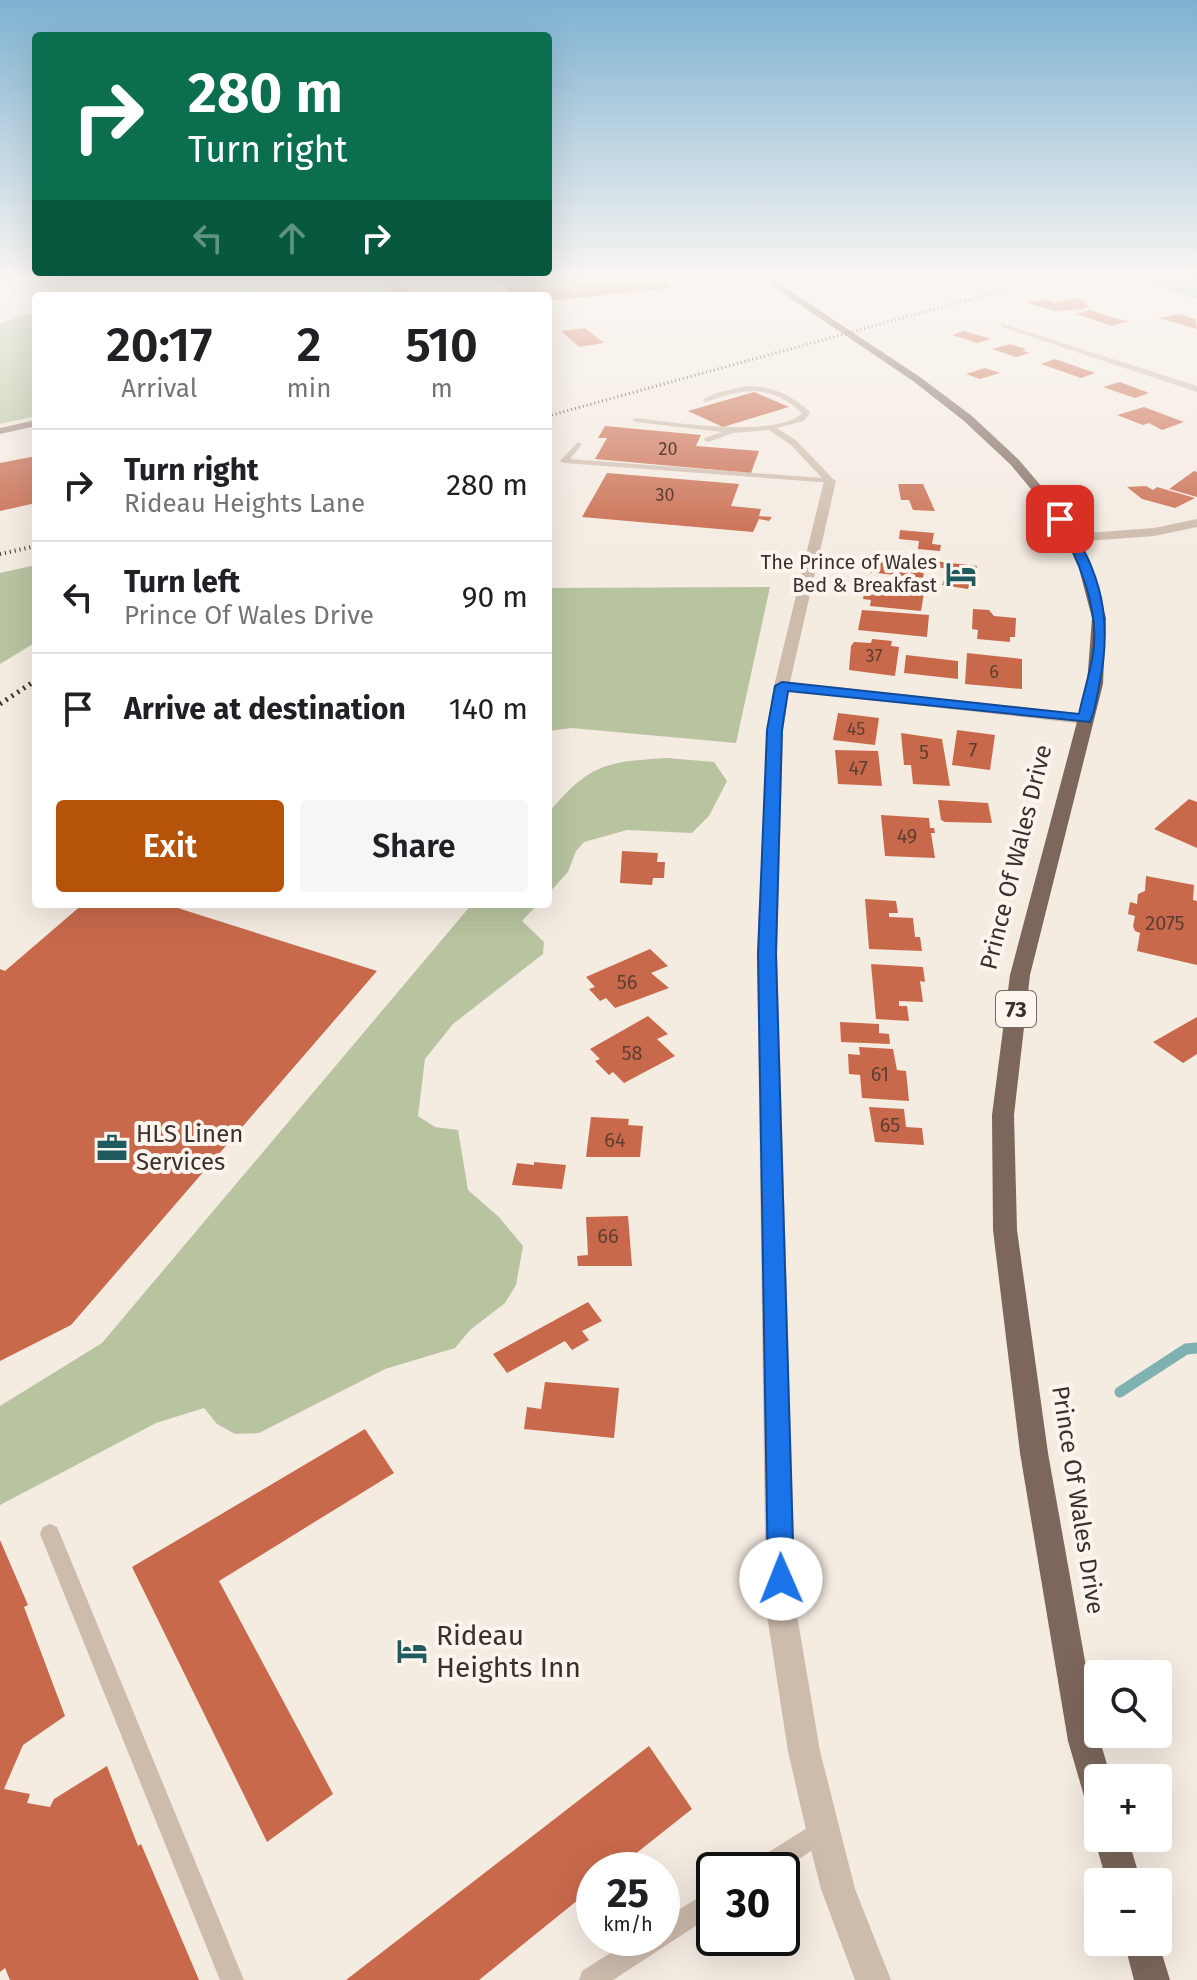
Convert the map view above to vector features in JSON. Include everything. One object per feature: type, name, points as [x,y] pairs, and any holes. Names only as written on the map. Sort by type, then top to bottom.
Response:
[{"type":"main road","name":"Prince Of Wales Drive","points":[[900,369],[992,436],[1034,481],[1073,538],[1087,571],[1099,617],[1100,651],[1085,719],[1020,975],[1003,1115],[1005,1230],[1034,1453],[1090,1764]]},
{"type":"main road","points":[[1145,1956],[1152,1980]]},
{"type":"street","points":[[1138,369],[1197,389]]},
{"type":"street","points":[[0,431],[32,424]]},
{"type":"street","points":[[830,481],[782,686],[775,730],[767,954],[781,1609],[804,1751],[823,1830],[838,1889],[873,1980]]},
{"type":"street","points":[[1073,538],[1154,532],[1197,523]]},
{"type":"street","points":[[782,686],[1085,719]]},
{"type":"lane","points":[[636,420],[734,431],[771,427],[801,419],[806,413],[795,400],[780,391],[766,389],[744,388],[706,400]]},
{"type":"lane","points":[[771,427],[794,443],[830,481]]},
{"type":"lane","points":[[708,440],[734,431]]},
{"type":"lane","points":[[578,444],[564,461],[830,481]]},
{"type":"lane","points":[[50,1534],[232,1980]]},
{"type":"lane","points":[[789,1852],[823,1830]]},
{"type":"lane","points":[[591,1980],[628,1956]]},
{"type":"green space","points":[[0,369],[32,369],[32,417],[0,424]]},
{"type":"green space","points":[[32,566],[32,644],[0,664],[0,573]]},
{"type":"green space","points":[[770,587],[736,743],[571,728],[552,730],[552,588]]},
{"type":"green space","points":[[667,758],[714,762],[727,781],[709,816],[692,833],[627,830],[584,842],[576,851],[568,872],[552,890],[552,809],[587,775],[628,761]]},
{"type":"green space","points":[[469,908],[534,908],[522,921],[544,942],[543,954],[453,1024],[425,1059],[418,1116],[435,1127],[458,1130],[468,1190],[499,1217],[523,1246],[516,1285],[505,1303],[470,1330],[455,1348],[385,1369],[259,1433],[235,1434],[217,1424],[204,1408],[156,1423],[0,1505],[0,1406],[102,1343]]},
{"type":"building","points":[[981,369],[1000,373],[980,379],[966,374]]},
{"type":"building","points":[[1056,369],[1085,369],[1095,373],[1081,378]]},
{"type":"building","points":[[1120,382],[1149,393],[1135,398],[1103,387]]},
{"type":"building","points":[[754,392],[789,407],[723,427],[688,411]]},
{"type":"building","points":[[1144,407],[1184,422],[1162,430],[1149,423],[1143,425],[1117,415]]},
{"type":"building","points":[[605,426],[701,435],[696,446],[759,451],[751,473],[595,459],[607,438],[598,438]]},
{"type":"building","points":[[32,457],[32,504],[0,511],[0,463]]},
{"type":"building","points":[[1194,471],[1197,472],[1197,497],[1169,489]]},
{"type":"building","points":[[607,473],[739,484],[731,506],[761,509],[759,516],[772,517],[769,521],[759,519],[753,532],[582,517]]},
{"type":"building","points":[[898,484],[923,484],[935,511],[913,510],[909,500],[901,500]]},
{"type":"building","points":[[1146,486],[1195,498],[1175,508],[1142,499],[1127,487]]},
{"type":"building","points":[[900,530],[934,533],[932,544],[941,545],[940,551],[918,549],[919,541],[899,539]]},
{"type":"building","points":[[873,552],[926,557],[923,578],[868,572]]},
{"type":"building","name":"The Prince of Wales Bed & Breakfast","points":[[933,561],[977,566],[974,578],[978,579],[977,582],[971,582],[968,589],[942,585],[948,569],[931,566]]},
{"type":"building","points":[[867,581],[918,587],[917,593],[924,593],[921,611],[870,606],[871,600],[863,599]]},
{"type":"building","points":[[973,609],[989,610],[994,616],[1016,618],[1015,637],[1010,637],[1010,642],[977,639],[978,630],[972,629]]},
{"type":"building","points":[[862,610],[929,615],[927,637],[858,630]]},
{"type":"building","points":[[872,639],[892,641],[891,646],[899,647],[895,676],[849,670],[851,646],[854,642],[871,643]]},
{"type":"building","points":[[967,653],[1022,659],[1022,689],[965,684]]},
{"type":"building","points":[[906,655],[958,661],[958,679],[904,673]]},
{"type":"building","points":[[838,713],[879,718],[875,745],[833,740]]},
{"type":"building","points":[[957,730],[995,735],[990,770],[952,765]]},
{"type":"building","points":[[901,733],[942,739],[950,786],[913,784],[911,765],[904,765]]},
{"type":"building","points":[[835,750],[878,751],[882,786],[838,784]]},
{"type":"building","points":[[1189,799],[1197,802],[1197,848],[1154,829]]},
{"type":"building","points":[[938,800],[988,803],[992,823],[945,822],[941,820]]},
{"type":"building","points":[[881,815],[929,818],[930,828],[934,828],[935,833],[931,833],[935,858],[885,856]]},
{"type":"building","points":[[622,851],[658,853],[657,862],[665,862],[664,878],[653,878],[652,885],[620,883]]},
{"type":"building","points":[[1146,876],[1194,885],[1197,965],[1137,951],[1140,933],[1133,926],[1135,916],[1128,914],[1130,902],[1137,904],[1138,894],[1145,891]]},
{"type":"building","points":[[865,899],[896,901],[898,913],[889,913],[889,917],[913,918],[915,937],[920,937],[922,951],[869,949]]},
{"type":"building","name":"HLS Linen Services","points":[[78,908],[178,908],[377,971],[71,1325],[0,1361],[0,969],[5,971]]},
{"type":"building","points":[[650,949],[668,966],[651,973],[669,988],[615,1008],[606,998],[600,1001],[589,989],[595,987],[586,977]]},
{"type":"building","points":[[871,964],[923,967],[925,982],[920,981],[923,1002],[899,1001],[899,1006],[907,1006],[909,1021],[876,1019]]},
{"type":"building","points":[[648,1016],[668,1034],[657,1039],[675,1056],[624,1083],[613,1072],[609,1075],[595,1061],[600,1059],[590,1049]]},
{"type":"building","points":[[1197,1017],[1197,1054],[1183,1063],[1153,1042]]},
{"type":"building","points":[[840,1022],[879,1024],[879,1033],[889,1034],[890,1044],[841,1042]]},
{"type":"building","points":[[859,1047],[893,1049],[897,1070],[906,1071],[909,1101],[862,1098],[860,1075],[849,1074],[848,1054],[860,1055]]},
{"type":"building","points":[[869,1107],[904,1109],[906,1127],[922,1128],[924,1145],[875,1142]]},
{"type":"building","points":[[591,1117],[629,1119],[628,1125],[643,1126],[640,1157],[586,1157]]},
{"type":"building","points":[[534,1162],[566,1165],[562,1189],[512,1185],[517,1163],[534,1165]]},
{"type":"building","points":[[628,1216],[632,1266],[578,1266],[577,1256],[588,1255],[586,1217]]},
{"type":"building","points":[[588,1302],[602,1321],[582,1331],[589,1340],[572,1350],[565,1341],[507,1373],[493,1354]]},
{"type":"building","points":[[545,1382],[619,1388],[614,1438],[524,1429],[527,1407],[541,1409]]},
{"type":"building","points":[[365,1429],[394,1473],[219,1581],[333,1794],[267,1842],[132,1567]]},
{"type":"building","points":[[0,1540],[28,1605],[24,1607],[65,1716],[23,1745],[4,1789],[30,1794],[27,1803],[50,1807],[54,1799],[107,1766],[138,1846],[141,1844],[199,1980],[10,1980],[5,1968],[0,1972]]},
{"type":"building","points":[[649,1746],[692,1809],[638,1852],[576,1852],[576,1902],[479,1980],[346,1980]]},
{"type":"waterway","points":[[1120,1392],[1186,1349],[1197,1348]]},
{"type":"railway","points":[[552,415],[716,369]]},
{"type":"railway","points":[[0,554],[32,547]]},
{"type":"railway","points":[[0,704],[32,683]]},
{"type":"place","name":"The Prince of Wales Bed & Breakfast","points":[[961,574]]},
{"type":"place","name":"HLS Linen Services","points":[[112,1148]]},
{"type":"place","name":"Rideau Heights Inn","points":[[412,1651]]},
{"type":"route","points":[[781,1579],[767,954],[775,730],[782,686],[1085,719],[1100,651],[1099,617],[1087,571],[1073,538],[1060,519]]}]
